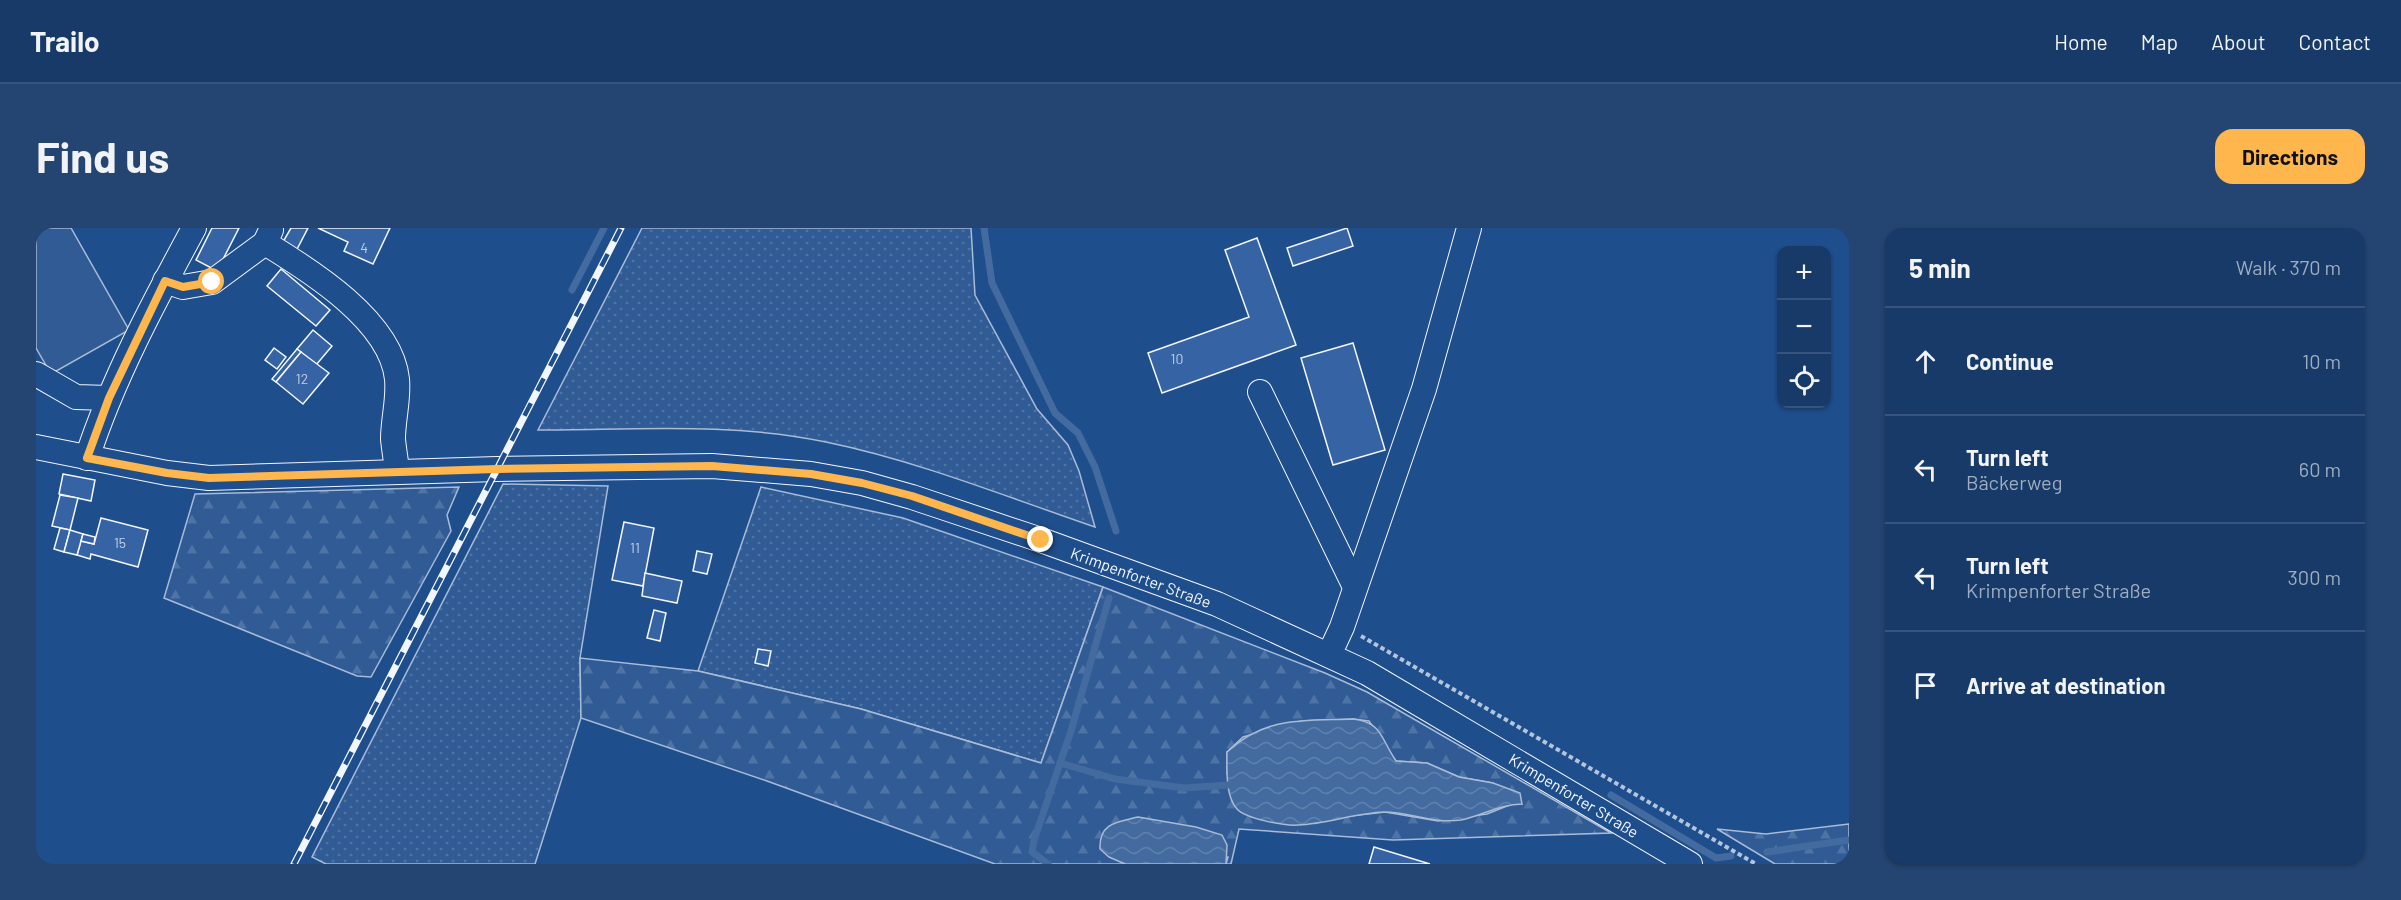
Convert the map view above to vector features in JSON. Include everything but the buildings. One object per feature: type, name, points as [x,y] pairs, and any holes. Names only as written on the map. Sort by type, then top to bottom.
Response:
[{"type":"street","points":[[1329,656],[1424,389],[1469,228]]},
{"type":"street","points":[[87,458],[109,398],[188,231]]},
{"type":"street","points":[[165,281],[183,287],[212,282],[268,236],[322,279],[375,330],[392,356],[397,379],[393,438],[397,471]]},
{"type":"street","points":[[36,374],[76,397],[109,398]]},
{"type":"street","points":[[1260,392],[1355,587]]},
{"type":"street","name":"Krimpenforter Straße","points":[[36,447],[167,473],[209,478],[397,471],[712,466],[811,474],[862,483],[912,496],[1195,596],[1367,673],[1690,864]]},
{"type":"green space","points":[[642,228],[971,228],[975,295],[1037,409],[1068,445],[1079,471],[1095,527],[962,480],[894,459],[826,442],[719,429],[538,430]]},
{"type":"green space","points":[[503,484],[608,486],[580,658],[581,718],[535,864],[326,864],[312,857]]},
{"type":"green space","points":[[459,487],[447,515],[451,531],[371,677],[357,676],[164,598],[195,494]]},
{"type":"green space","points":[[761,487],[903,518],[1103,587],[1041,763],[861,709],[698,671]]},
{"type":"green space","points":[[1103,587],[1325,673],[1367,692],[1611,833],[1393,840],[1239,829],[1231,864],[1226,864],[1228,857],[1123,863],[1125,864],[995,864],[767,781],[581,718],[580,658],[698,671],[861,709],[1041,763]],"holes":[[[1353,719],[1369,721],[1396,761],[1427,763],[1459,777],[1493,783],[1521,804],[1512,804],[1487,814],[1438,821],[1385,812],[1342,817],[1227,774],[1227,752],[1243,737],[1301,721]]]},
{"type":"green space","points":[[1849,824],[1849,864],[1775,864],[1717,829],[1766,834]]},
{"type":"shaded area","points":[[36,228],[71,228],[129,330],[51,374],[36,348]]},
{"type":"water","points":[[1353,719],[1363,721],[1375,728],[1396,761],[1427,763],[1459,777],[1493,783],[1520,793],[1522,804],[1451,821],[1384,812],[1298,825],[1257,819],[1237,809],[1230,797],[1227,752],[1241,740],[1271,726],[1286,723]]},
{"type":"water","points":[[1138,817],[1196,827],[1222,835],[1227,845],[1226,864],[1125,864],[1109,857],[1100,849],[1100,840],[1106,829],[1116,822]]},
{"type":"waterway","points":[[572,290],[604,228]]},
{"type":"waterway","points":[[984,228],[992,283],[1055,413],[1078,433],[1095,467],[1116,531]]},
{"type":"waterway","points":[[1048,864],[1032,852],[1034,840],[1071,731],[1109,598]]},
{"type":"waterway","points":[[1060,763],[1115,779],[1184,788],[1229,785]]},
{"type":"waterway","points":[[1611,795],[1716,858],[1731,856]]},
{"type":"waterway","points":[[1767,852],[1849,840]]},
{"type":"railway","points":[[294,864],[621,228]]},
{"type":"route","points":[[212,282],[183,287],[165,281],[109,398],[87,458],[167,473],[209,478],[397,471],[712,466],[811,474],[862,483],[912,496],[1041,540]]}]
